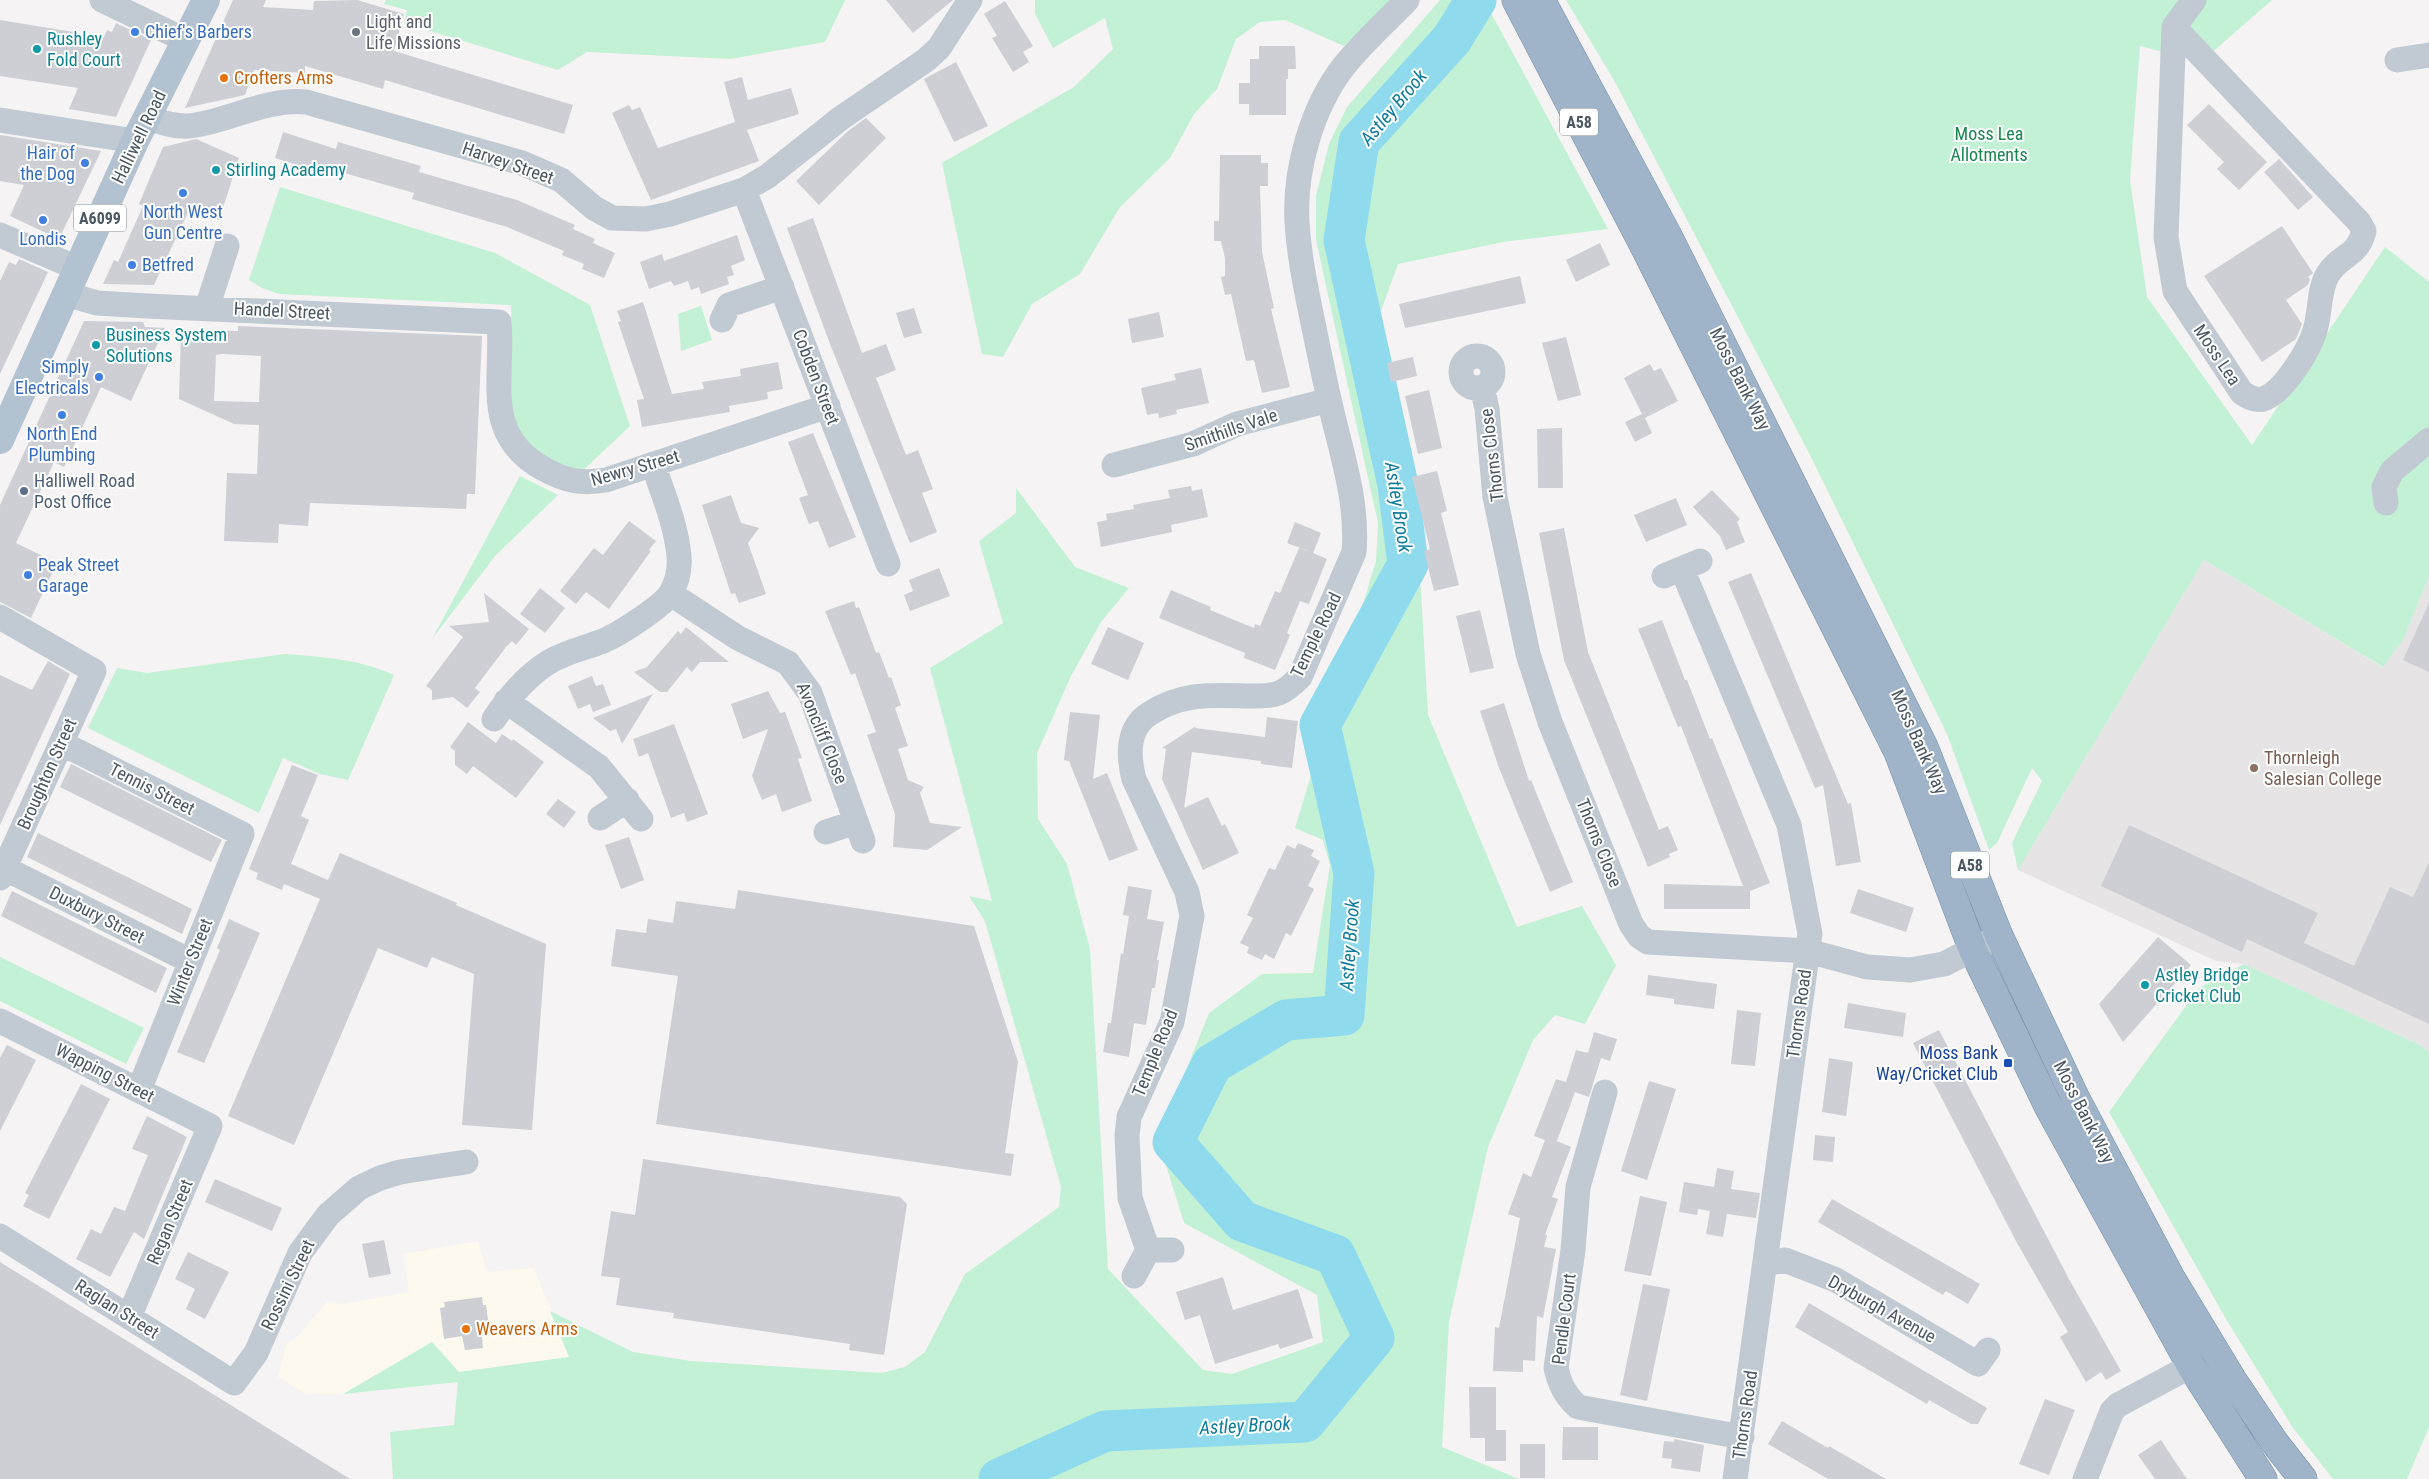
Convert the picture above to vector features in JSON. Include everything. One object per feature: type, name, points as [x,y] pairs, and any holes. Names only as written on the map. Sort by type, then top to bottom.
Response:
[{"type":"highway","name":"Moss Bank Way","points":[[1516,0],[1643,244],[1898,752],[1973,950],[2048,1106],[2191,1366],[2264,1479]]},
{"type":"highway","name":"Moss Bank Way","points":[[1541,0],[1667,234],[1924,747],[1999,936],[2075,1097],[2171,1278],[2232,1379],[2275,1443],[2303,1479]]},
{"type":"main road","name":"Halliwell Road","points":[[0,440],[141,130],[206,0]]},
{"type":"street","points":[[102,0],[187,41]]},
{"type":"street","name":"Harvey Street","points":[[0,120],[141,130],[188,126],[274,104],[295,101],[306,102],[543,171],[561,180],[594,208],[612,218],[632,219],[659,216],[744,190],[768,176],[841,118],[926,60],[939,48],[970,0]]},
{"type":"street","name":"Temple Road","points":[[1148,1250],[1130,1198],[1127,1136],[1130,1117],[1172,1022],[1192,916],[1188,892],[1134,779],[1130,763],[1134,731],[1141,719],[1167,702],[1188,697],[1264,696],[1278,693],[1300,676],[1354,552],[1353,499],[1329,400],[1298,242],[1296,220],[1300,172],[1313,122],[1327,92],[1344,66],[1407,0]]},
{"type":"street","points":[[2174,27],[2194,0]]},
{"type":"street","name":"Moss Lea","points":[[2174,27],[2359,222],[2364,231],[2356,250],[2339,261],[2328,273],[2323,283],[2315,330],[2301,361],[2272,395],[2262,400],[2251,399],[2242,393],[2175,291],[2166,236],[2174,27]]},
{"type":"street","points":[[2397,60],[2429,55]]},
{"type":"street","name":"Cobden Street","points":[[744,190],[888,564]]},
{"type":"street","points":[[0,235],[77,268]]},
{"type":"street","points":[[207,308],[227,246]]},
{"type":"street","points":[[722,320],[729,305],[782,287]]},
{"type":"street","name":"Handel Street","points":[[66,294],[97,302],[499,322]]},
{"type":"street","name":"Newry Street","points":[[499,322],[498,404],[508,436],[522,454],[557,477],[576,482],[606,480],[828,406]]},
{"type":"street","name":"Thorns Close","points":[[1482,387],[1487,409],[1496,496],[1528,654],[1550,722],[1631,924],[1639,936],[1648,942],[1808,951],[1867,967],[1910,970],[1944,964],[1999,936]]},
{"type":"street","name":"Smithills Vale","points":[[1124,455],[1193,444],[1237,424],[1329,400]]},
{"type":"street","points":[[2386,503],[2384,487],[2392,471],[2429,440]]},
{"type":"street","points":[[600,818],[634,809],[599,767],[500,710],[525,680],[551,660],[604,640],[631,624],[670,594],[678,576],[679,557],[674,526],[653,464]]},
{"type":"street","name":"Thorns Road","points":[[1682,569],[1789,826],[1809,927],[1808,951],[1735,1479]]},
{"type":"street","name":"Avoncliff Close","points":[[670,594],[738,638],[788,663],[798,674],[810,693],[859,832],[826,832]]},
{"type":"street","name":"Broughton Street","points":[[0,617],[94,671],[2,873]]},
{"type":"street","name":"Tennis Street","points":[[61,743],[242,834]]},
{"type":"street","name":"Winter Street","points":[[139,1090],[242,834]]},
{"type":"street","name":"Duxbury Street","points":[[2,873],[190,961]]},
{"type":"street","name":"Wapping Street","points":[[0,1021],[210,1126]]},
{"type":"street","name":"Pendle Court","points":[[1605,1092],[1578,1187],[1573,1250],[1556,1368],[1561,1386],[1568,1398],[1578,1407],[1742,1438]]},
{"type":"street","name":"Regan Street","points":[[129,1317],[210,1126]]},
{"type":"street","name":"Rossini Street","points":[[234,1383],[256,1353],[300,1253],[328,1215],[359,1188],[380,1178],[400,1172],[466,1162]]},
{"type":"street","name":"Raglan Street","points":[[0,1236],[234,1383]]},
{"type":"street","points":[[1134,1276],[1148,1250],[1172,1250]]},
{"type":"street","name":"Dryburgh Avenue","points":[[1766,1264],[1785,1260],[1836,1280],[1978,1364],[1988,1350]]},
{"type":"street","points":[[2085,1479],[2112,1411],[2118,1405],[2191,1366]]},
{"type":"shaded area","name":"Thornleigh Salesian College","points":[[2204,560],[2382,667],[2404,638],[2429,576],[2429,1052],[2418,1044],[2244,964],[2216,961],[2018,870]]},
{"type":"shaded area","points":[[478,1241],[487,1272],[534,1268],[570,1357],[459,1372],[432,1342],[343,1394],[306,1394],[278,1377],[286,1345],[298,1336],[327,1302],[344,1304],[409,1292],[403,1254]]},
{"type":"green space","points":[[386,0],[845,0],[825,42],[730,59],[587,52],[558,70],[404,23],[407,10],[384,4]]},
{"type":"green space","points":[[1035,0],[1391,0],[1344,46],[1285,20],[1260,22],[1236,39],[1217,89],[1194,114],[1170,158],[1120,207],[1080,274],[1032,304],[1003,357],[982,354],[942,163],[1074,87],[1113,49],[1105,18],[1053,48],[1035,14]]},
{"type":"green space","points":[[1440,0],[1484,0],[1608,229],[1503,242],[1398,264],[1374,330],[1406,477],[1421,591],[1428,715],[1517,927],[1582,906],[1616,965],[1585,1024],[1555,1015],[1533,1040],[1488,1147],[1449,1322],[1442,1447],[1519,1479],[393,1479],[390,1432],[454,1425],[458,1382],[343,1394],[432,1342],[459,1372],[569,1357],[550,1311],[633,1352],[691,1361],[882,1373],[905,1367],[925,1352],[965,1274],[1059,1207],[1061,1187],[985,921],[969,896],[992,901],[930,668],[1003,623],[979,541],[1016,513],[1016,488],[1075,567],[1129,588],[1101,622],[1071,676],[1037,753],[1038,819],[1067,864],[1090,949],[1108,1269],[1203,1370],[1232,1374],[1323,1342],[1317,1295],[1184,1223],[1158,1140],[1209,1013],[1262,974],[1313,973],[1330,865],[1323,840],[1295,828],[1376,561],[1378,523],[1316,240],[1316,196],[1329,144],[1347,107]]},
{"type":"green space","name":"Moss Lea Allotments","points":[[1566,0],[2272,0],[2201,62],[2140,46],[2130,180],[2147,297],[2252,445],[2385,247],[2429,282],[2429,576],[2404,638],[2383,667],[2204,560],[2018,870],[2012,843],[2042,781],[2032,768],[1997,843],[1989,850],[1947,734],[1810,455],[1615,82]]},
{"type":"green space","points":[[280,187],[495,253],[590,305],[630,426],[577,476],[545,458],[524,441],[514,422],[510,407],[511,305],[279,294],[262,288],[249,280]]},
{"type":"green space","points":[[701,306],[712,340],[681,351],[678,314]]},
{"type":"green space","points":[[520,476],[558,495],[495,556],[432,639]]},
{"type":"green space","points":[[285,654],[354,662],[394,675],[348,780],[320,774],[283,758],[259,813],[88,728],[117,668],[147,673]]},
{"type":"green space","points":[[0,957],[144,1028],[126,1064],[0,1001]]},
{"type":"green space","points":[[2244,964],[2418,1044],[2429,1052],[2429,1427],[2407,1479],[2333,1479],[2293,1428],[2226,1319],[2109,1112],[2199,988]]},
{"type":"building","points":[[233,0],[266,0],[263,7],[313,10],[314,1],[357,0],[404,14],[394,51],[573,105],[564,134],[385,80],[383,89],[305,66],[305,73],[254,70],[245,95],[185,108]]},
{"type":"building","points":[[886,0],[953,0],[913,33]]},
{"type":"building","points":[[1005,1],[1033,46],[1023,52],[1029,62],[1013,72],[992,38],[997,36],[984,14]]},
{"type":"building","points":[[0,20],[104,37],[107,30],[112,32],[116,23],[151,40],[116,117],[69,109],[78,88],[0,76]]},
{"type":"building","points":[[1259,46],[1295,46],[1296,69],[1288,69],[1288,79],[1286,79],[1286,115],[1249,115],[1249,104],[1239,104],[1239,83],[1250,83],[1250,59],[1259,59]]},
{"type":"building","points":[[956,62],[988,126],[954,142],[924,79]]},
{"type":"building","points":[[742,77],[748,100],[791,88],[799,114],[747,130],[759,161],[651,200],[612,113],[629,105],[632,110],[640,107],[658,148],[735,122],[724,82]]},
{"type":"building","points":[[2209,104],[2267,162],[2239,190],[2217,169],[2224,162],[2187,125]]},
{"type":"building","points":[[866,118],[886,138],[819,205],[796,181],[848,131]]},
{"type":"building","points":[[283,132],[336,149],[338,142],[421,166],[419,172],[517,200],[575,225],[573,229],[595,239],[593,243],[615,253],[604,278],[582,269],[584,264],[562,255],[564,251],[507,227],[412,199],[414,193],[317,165],[316,171],[275,158]]},
{"type":"building","points":[[0,135],[101,151],[59,239],[10,216],[24,185],[0,181]]},
{"type":"building","points":[[196,139],[239,158],[219,220],[190,208],[154,285],[103,284],[114,260],[118,262],[143,206],[139,204],[163,147]]},
{"type":"building","points":[[1220,155],[1261,155],[1261,163],[1268,163],[1268,186],[1260,186],[1262,252],[1274,308],[1271,309],[1290,387],[1262,393],[1254,360],[1246,361],[1231,294],[1225,295],[1221,277],[1225,276],[1225,258],[1221,241],[1214,241],[1214,221],[1219,221]]},
{"type":"building","points":[[2279,159],[2313,197],[2298,210],[2264,172]]},
{"type":"building","points":[[813,218],[862,353],[886,344],[896,370],[876,378],[906,455],[918,450],[933,489],[922,493],[937,532],[910,543],[830,344],[787,228]]},
{"type":"building","points":[[2282,226],[2313,273],[2308,277],[2310,279],[2308,285],[2286,300],[2302,324],[2296,339],[2262,362],[2204,276]]},
{"type":"building","points":[[737,235],[745,260],[731,266],[734,275],[727,277],[729,284],[701,294],[699,287],[691,290],[688,281],[674,286],[671,281],[649,289],[640,262],[662,254],[664,261]]},
{"type":"building","points":[[1600,243],[1610,265],[1576,282],[1566,260]]},
{"type":"building","points":[[19,259],[48,272],[0,374],[0,281],[9,262],[16,265]]},
{"type":"building","points":[[1520,276],[1526,303],[1405,328],[1399,304]]},
{"type":"building","points":[[643,302],[672,394],[704,389],[702,382],[741,376],[740,369],[778,362],[783,389],[767,392],[768,399],[729,406],[730,412],[642,427],[637,400],[644,399],[618,322],[621,321],[617,311]]},
{"type":"building","points":[[914,308],[922,333],[904,338],[896,313]]},
{"type":"building","points":[[1159,312],[1164,337],[1132,343],[1128,319]]},
{"type":"building","points":[[84,321],[143,322],[145,327],[165,328],[131,401],[101,387],[64,467],[54,462],[16,543],[57,563],[31,618],[0,602],[0,505]]},
{"type":"building","points":[[238,326],[482,336],[475,494],[467,494],[466,509],[310,503],[308,526],[279,524],[278,543],[224,541],[227,473],[257,474],[259,425],[234,424],[179,399],[181,329],[238,331]],"holes":[[[216,355],[261,356],[259,402],[214,401]]]},
{"type":"building","points":[[1566,337],[1581,395],[1558,401],[1542,343]]},
{"type":"building","points":[[1413,357],[1417,376],[1391,382],[1387,363]]},
{"type":"building","points":[[1650,364],[1654,371],[1661,368],[1678,401],[1645,418],[1652,433],[1635,442],[1625,422],[1642,414],[1624,378]]},
{"type":"building","points":[[1201,368],[1209,403],[1176,410],[1177,414],[1159,418],[1158,413],[1147,415],[1141,388],[1176,380],[1174,374]]},
{"type":"building","points":[[1429,390],[1442,448],[1418,454],[1405,396]]},
{"type":"building","points":[[1562,428],[1563,488],[1538,488],[1537,429]]},
{"type":"building","points":[[813,433],[856,537],[829,548],[818,521],[809,524],[799,498],[808,495],[788,442]]},
{"type":"building","points":[[1437,471],[1447,511],[1441,513],[1459,585],[1434,591],[1424,551],[1430,549],[1412,477]]},
{"type":"building","points":[[1191,486],[1192,491],[1202,489],[1208,517],[1171,525],[1172,532],[1101,547],[1097,522],[1107,520],[1106,514],[1134,509],[1133,505],[1170,498],[1168,490]]},
{"type":"building","points":[[1712,490],[1740,519],[1737,522],[1745,542],[1726,550],[1720,536],[1693,507]]},
{"type":"building","points":[[731,495],[741,523],[759,528],[748,543],[766,594],[739,603],[735,593],[731,594],[702,505]]},
{"type":"building","points":[[1676,498],[1687,525],[1646,542],[1634,515]]},
{"type":"building","points":[[629,521],[656,541],[649,550],[651,551],[609,609],[586,592],[576,604],[560,591],[594,548],[603,555]]},
{"type":"building","points":[[1295,522],[1321,533],[1313,553],[1327,559],[1309,604],[1300,601],[1287,633],[1290,635],[1275,670],[1244,658],[1245,653],[1159,618],[1171,590],[1211,607],[1210,610],[1254,628],[1255,624],[1260,626],[1275,591],[1280,593],[1299,548],[1311,552],[1287,543]]},
{"type":"building","points":[[1564,528],[1588,652],[1659,830],[1668,826],[1678,850],[1669,854],[1670,857],[1648,867],[1564,660],[1539,533]]},
{"type":"building","points":[[939,568],[950,596],[910,611],[904,595],[913,591],[909,580]]},
{"type":"building","points":[[1751,573],[1848,804],[1851,803],[1861,862],[1836,866],[1823,785],[1815,788],[1728,582]]},
{"type":"building","points":[[540,588],[565,608],[545,633],[520,614]]},
{"type":"building","points":[[484,593],[529,629],[516,645],[512,641],[506,647],[475,688],[480,692],[467,708],[453,697],[432,700],[432,690],[426,686],[463,637],[449,626],[489,622]]},
{"type":"building","points":[[854,601],[856,608],[859,607],[876,653],[879,652],[889,678],[891,677],[901,705],[895,708],[908,746],[898,749],[908,780],[924,787],[920,793],[930,823],[962,827],[927,850],[893,847],[895,814],[867,735],[876,732],[855,673],[851,675],[825,611]]},
{"type":"building","points":[[2429,603],[2429,672],[2403,660]]},
{"type":"building","points":[[1480,610],[1494,668],[1470,673],[1456,616]]},
{"type":"building","points":[[1662,620],[1685,680],[1687,680],[1710,739],[1712,738],[1770,883],[1750,891],[1750,909],[1664,909],[1664,884],[1743,886],[1681,726],[1678,727],[1638,629]]},
{"type":"building","points":[[686,627],[729,662],[700,662],[692,672],[687,667],[667,692],[660,692],[634,672],[647,667],[678,631],[681,634]]},
{"type":"building","points":[[1108,627],[1144,643],[1128,680],[1091,664]]},
{"type":"building","points":[[48,661],[70,674],[0,825],[0,675],[32,690]]},
{"type":"building","points":[[592,676],[596,686],[603,684],[611,705],[593,712],[590,704],[578,709],[568,686]]},
{"type":"building","points":[[768,691],[780,713],[785,712],[802,758],[798,759],[812,801],[782,812],[776,794],[762,800],[752,776],[768,729],[743,739],[731,704]]},
{"type":"building","points":[[653,694],[622,744],[616,729],[610,731],[593,718]]},
{"type":"building","points":[[1504,703],[1529,781],[1531,780],[1573,882],[1550,892],[1499,768],[1480,711]]},
{"type":"building","points":[[1070,712],[1100,715],[1093,779],[1107,773],[1138,850],[1109,861],[1069,761],[1064,760]]},
{"type":"building","points":[[1267,717],[1298,721],[1292,768],[1261,764],[1261,761],[1192,752],[1184,808],[1208,797],[1222,826],[1225,824],[1239,853],[1203,870],[1162,779],[1166,749],[1162,748],[1196,726],[1195,728],[1265,737]]},
{"type":"building","points":[[468,722],[496,743],[502,734],[512,741],[513,739],[544,762],[516,798],[473,766],[467,774],[455,765],[455,751],[450,747]]},
{"type":"building","points":[[674,724],[708,814],[687,822],[684,813],[671,818],[648,753],[639,757],[633,739]]},
{"type":"building","points":[[71,764],[222,840],[211,862],[60,787]]},
{"type":"building","points":[[292,765],[318,775],[301,816],[309,820],[291,864],[328,880],[340,853],[457,903],[456,905],[546,944],[532,1130],[462,1125],[474,974],[432,957],[427,968],[378,948],[294,1145],[228,1116],[320,899],[284,884],[282,890],[256,879],[258,873],[249,869]]},
{"type":"building","points":[[558,799],[576,812],[564,828],[546,814]]},
{"type":"building","points":[[2129,825],[2318,913],[2304,943],[2354,966],[2390,887],[2413,897],[2429,862],[2429,1024],[2247,939],[2242,952],[2101,886]]},
{"type":"building","points":[[38,833],[192,909],[182,934],[27,857]]},
{"type":"building","points":[[629,837],[644,880],[621,889],[605,845]]},
{"type":"building","points":[[1298,843],[1314,850],[1311,856],[1320,861],[1308,886],[1314,889],[1291,936],[1286,933],[1274,959],[1265,954],[1262,960],[1247,953],[1249,947],[1240,943],[1253,918],[1247,915],[1269,868],[1275,870],[1287,845],[1295,849]]},
{"type":"building","points":[[1128,886],[1152,890],[1147,919],[1164,922],[1157,960],[1159,960],[1155,988],[1152,988],[1146,1025],[1134,1023],[1129,1057],[1103,1052],[1108,1023],[1111,1023],[1121,953],[1123,954],[1129,916],[1123,915]]},
{"type":"building","points":[[1858,889],[1914,908],[1906,932],[1850,913]]},
{"type":"building","points":[[738,890],[974,926],[1018,1062],[1005,1153],[1014,1154],[1011,1176],[656,1124],[678,976],[611,966],[616,929],[646,933],[648,919],[673,923],[676,901],[735,909]]},
{"type":"building","points":[[12,891],[167,968],[156,993],[1,916]]},
{"type":"building","points":[[229,919],[260,933],[204,1063],[177,1052],[220,950],[217,948]]},
{"type":"building","name":"Astley Bridge Cricket Club","points":[[2158,937],[2191,965],[2123,1042],[2099,1004]]},
{"type":"building","points":[[1648,975],[1717,984],[1714,1009],[1674,1004],[1674,999],[1646,995]]},
{"type":"building","points":[[1848,1003],[1906,1013],[1903,1037],[1844,1028]]},
{"type":"building","points":[[1737,1010],[1761,1013],[1755,1066],[1731,1064]]},
{"type":"building","points":[[1939,1030],[2069,1279],[2121,1371],[2106,1380],[2101,1372],[2086,1382],[2060,1337],[2068,1332],[2017,1243],[1913,1043]]},
{"type":"building","points":[[1594,1032],[1617,1039],[1610,1061],[1601,1058],[1589,1097],[1575,1092],[1557,1141],[1571,1147],[1552,1197],[1558,1199],[1545,1235],[1547,1235],[1544,1247],[1556,1249],[1543,1318],[1537,1316],[1535,1361],[1523,1360],[1523,1372],[1493,1371],[1495,1327],[1499,1328],[1520,1218],[1508,1214],[1523,1173],[1531,1177],[1545,1140],[1534,1136],[1556,1079],[1566,1082],[1576,1050],[1588,1053]]},
{"type":"building","points":[[7,1045],[36,1060],[0,1131],[0,1058]]},
{"type":"building","points":[[1829,1058],[1853,1062],[1846,1116],[1822,1112]]},
{"type":"building","points":[[1649,1081],[1676,1089],[1647,1180],[1621,1171]]},
{"type":"building","points":[[81,1084],[110,1099],[49,1219],[23,1206],[29,1195],[25,1193]]},
{"type":"building","points":[[147,1116],[187,1137],[144,1239],[134,1232],[110,1277],[76,1259],[91,1229],[101,1234],[114,1207],[125,1211],[148,1155],[132,1149]]},
{"type":"building","points":[[1815,1135],[1835,1137],[1833,1162],[1813,1160]]},
{"type":"building","points":[[643,1159],[900,1197],[907,1204],[884,1355],[849,1350],[850,1344],[673,1318],[674,1313],[616,1305],[620,1278],[601,1276],[611,1211],[635,1215]]},
{"type":"building","points":[[1717,1168],[1734,1171],[1731,1189],[1760,1193],[1756,1218],[1727,1214],[1723,1237],[1706,1234],[1710,1211],[1698,1209],[1697,1215],[1679,1212],[1684,1182],[1714,1187]]},
{"type":"building","points":[[215,1179],[282,1208],[272,1231],[205,1202]]},
{"type":"building","points":[[1640,1196],[1667,1202],[1651,1276],[1624,1271]]},
{"type":"building","points":[[1832,1199],[1980,1284],[1968,1304],[1946,1291],[1943,1295],[1818,1222]]},
{"type":"building","points":[[384,1240],[391,1274],[369,1278],[362,1244]]},
{"type":"building","points":[[188,1252],[229,1272],[205,1319],[186,1309],[195,1289],[175,1279]]},
{"type":"building","points":[[0,1262],[350,1479],[0,1479]]},
{"type":"building","points":[[1223,1277],[1233,1310],[1298,1289],[1313,1338],[1280,1349],[1278,1344],[1215,1364],[1200,1315],[1185,1320],[1176,1292]]},
{"type":"building","points":[[1643,1284],[1670,1289],[1647,1401],[1620,1395]]},
{"type":"building","name":"Weavers Arms","points":[[482,1297],[483,1305],[486,1305],[490,1334],[482,1336],[483,1348],[465,1350],[462,1336],[444,1339],[440,1308],[445,1307],[444,1302]]},
{"type":"building","points":[[1809,1303],[1987,1408],[1978,1424],[1971,1424],[1929,1400],[1927,1404],[1795,1327]]},
{"type":"building","points":[[1469,1387],[1496,1387],[1496,1430],[1506,1430],[1506,1461],[1485,1461],[1485,1438],[1470,1438]]},
{"type":"building","points":[[2045,1399],[2075,1410],[2049,1475],[2019,1464]]},
{"type":"building","points":[[1782,1421],[1886,1479],[1828,1479],[1768,1444]]},
{"type":"building","points":[[1563,1427],[1598,1427],[1598,1460],[1562,1460]]},
{"type":"building","points":[[1674,1439],[1704,1445],[1700,1472],[1671,1468],[1672,1459],[1662,1458],[1664,1441],[1674,1442]]},
{"type":"building","points":[[2161,1440],[2187,1479],[2155,1479],[2138,1455]]},
{"type":"building","points":[[1520,1444],[1545,1444],[1545,1478],[1520,1478]]},
{"type":"waterway","name":"Astley Brook","points":[[999,1479],[1105,1431],[1305,1422],[1374,1338],[1335,1255],[1242,1221],[1173,1142],[1212,1064],[1286,1020],[1344,1015],[1354,873],[1320,725],[1408,564],[1398,485],[1344,240],[1359,142],[1452,39],[1476,0]]},
{"type":"place","name":"Chief's Barbers","points":[[135,32]]},
{"type":"place","name":"Light and Life Missions","points":[[356,32]]},
{"type":"place","name":"Rushley Fold Court","points":[[37,49]]},
{"type":"place","name":"Crofters Arms","points":[[224,78]]},
{"type":"place","name":"Hair of the Dog","points":[[85,163]]},
{"type":"place","name":"Stirling Academy","points":[[216,170]]},
{"type":"place","name":"North West Gun Centre","points":[[183,193]]},
{"type":"place","name":"Londis","points":[[43,220]]},
{"type":"place","name":"Betfred","points":[[132,265]]},
{"type":"place","name":"Business System Solutions","points":[[96,345]]},
{"type":"place","name":"Simply Electricals","points":[[99,377]]},
{"type":"place","name":"North End Plumbing","points":[[62,415]]},
{"type":"place","name":"Halliwell Road Post Office","points":[[24,491]]},
{"type":"place","name":"Peak Street Garage","points":[[28,575]]},
{"type":"place","name":"Thornleigh Salesian College","points":[[2254,768]]},
{"type":"place","name":"Astley Bridge Cricket Club","points":[[2145,985]]},
{"type":"place","name":"Moss Bank Way/Cricket Club","points":[[2008,1063]]},
{"type":"place","name":"Weavers Arms","points":[[466,1329]]}]
